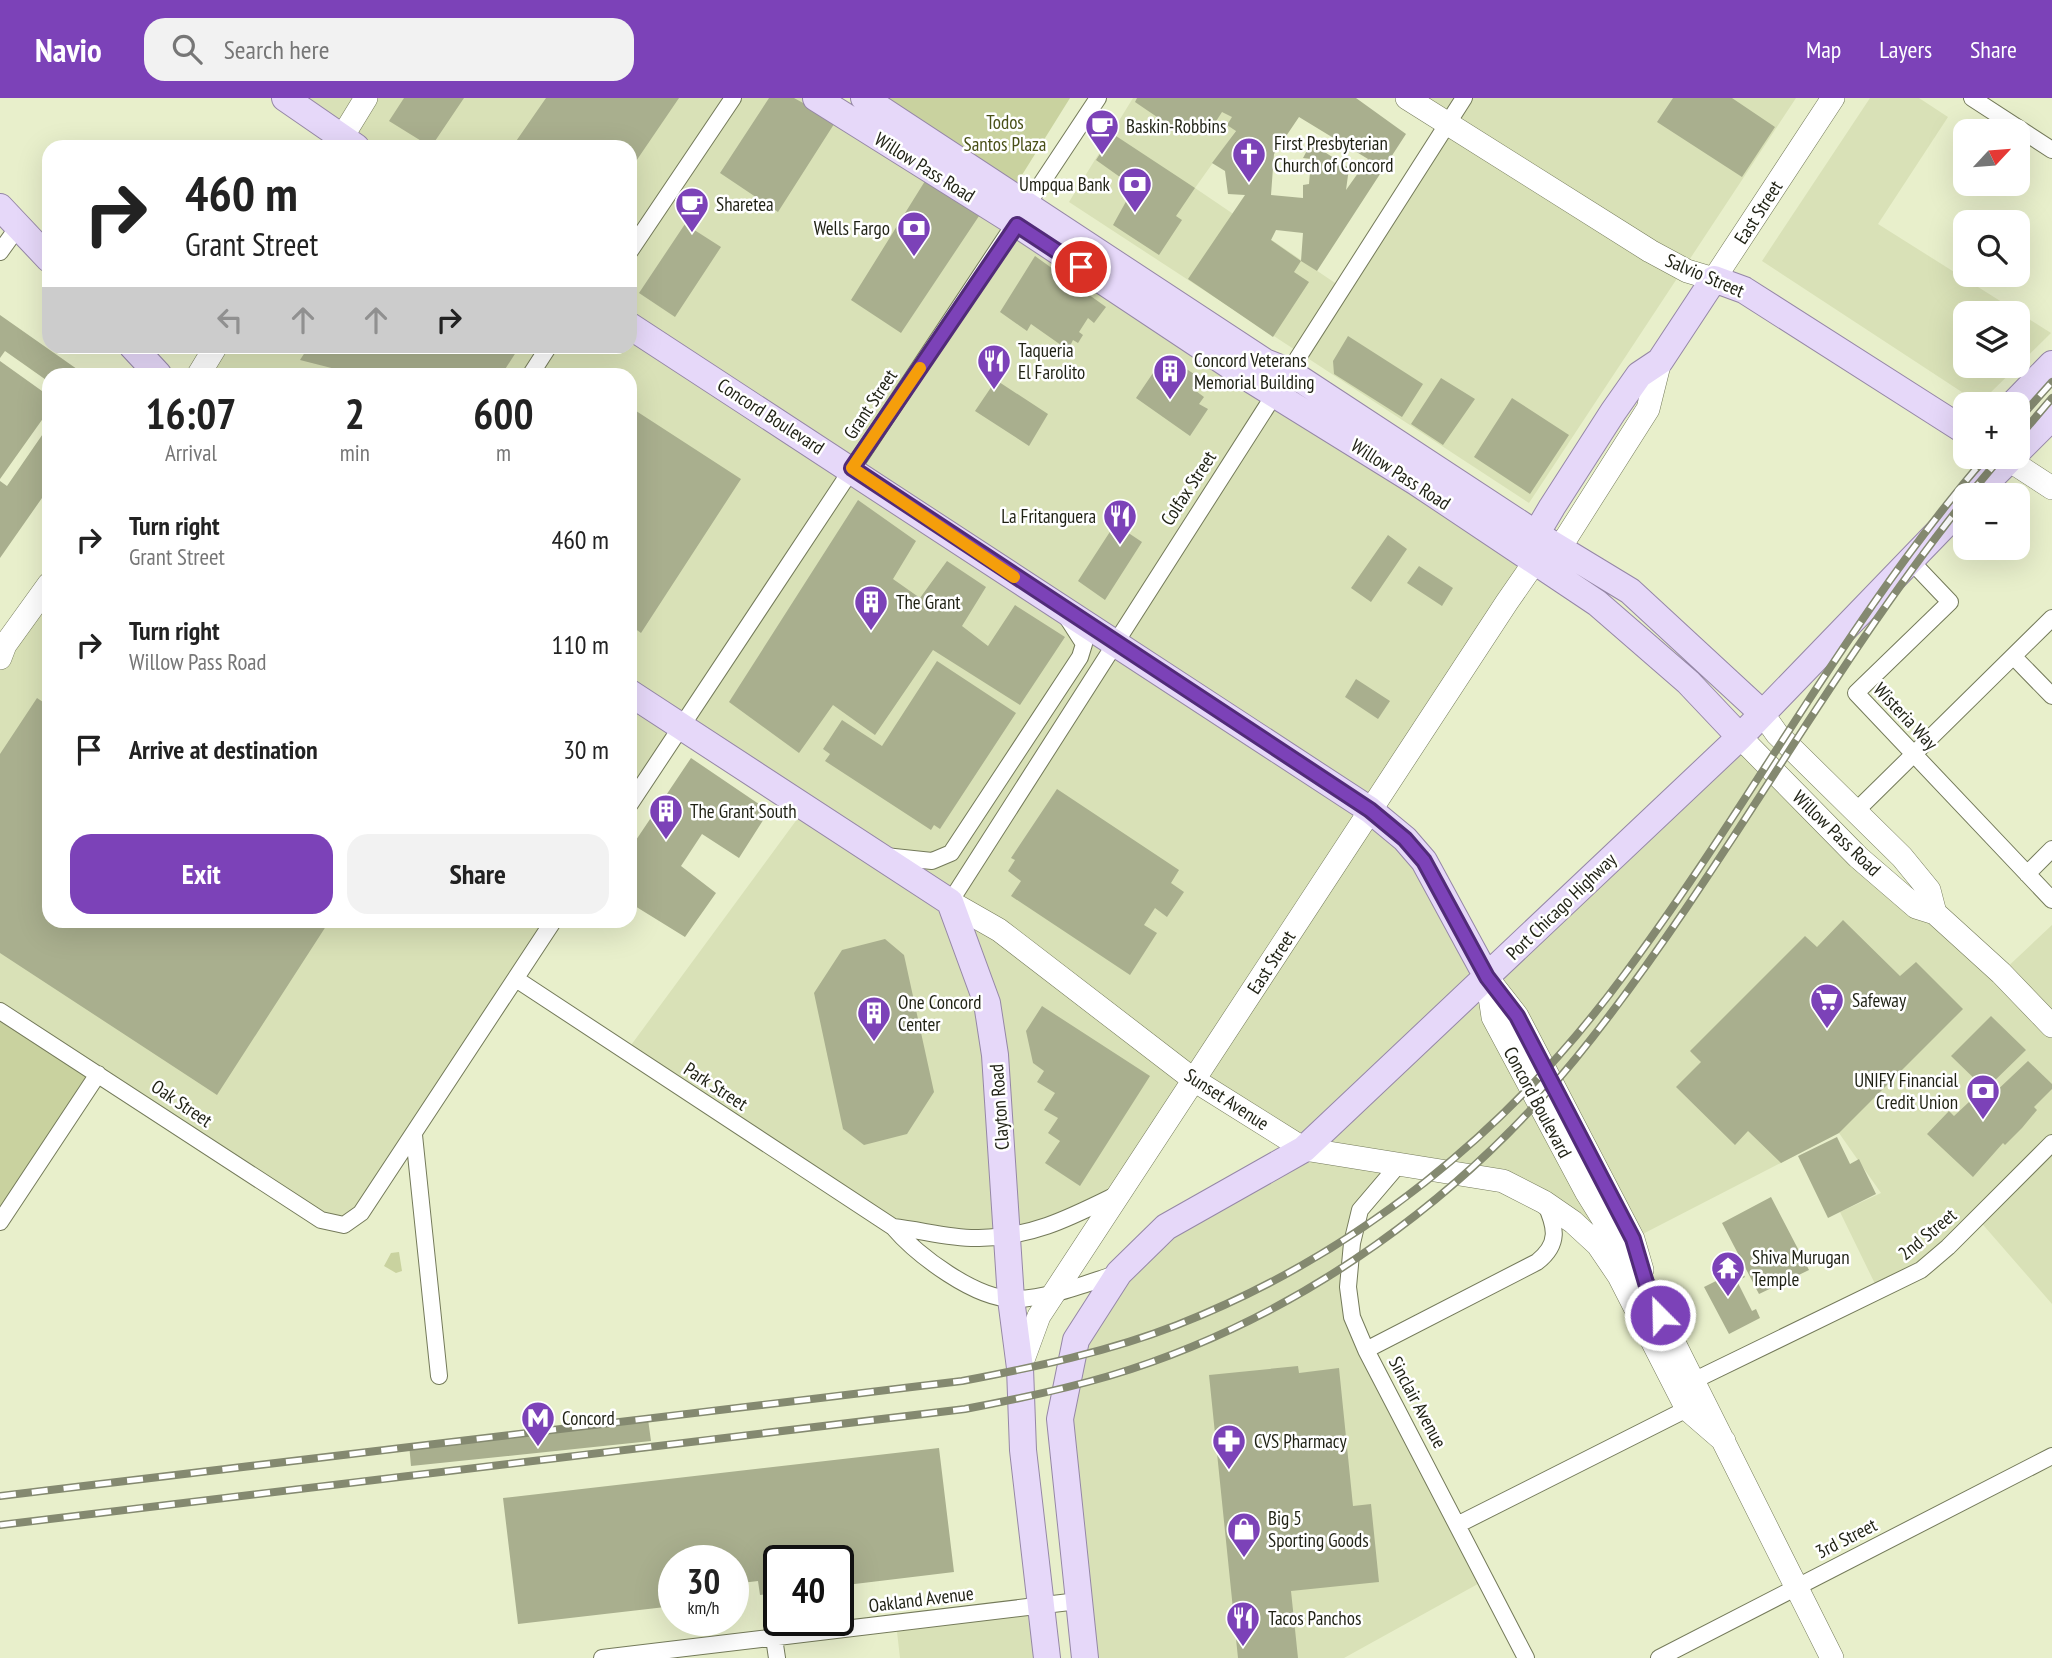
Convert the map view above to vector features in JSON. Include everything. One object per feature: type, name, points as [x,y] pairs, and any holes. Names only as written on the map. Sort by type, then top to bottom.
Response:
[{"type":"main road","points":[[285,98],[340,140]]},
{"type":"main road","name":"Willow Pass Road","points":[[816,98],[1023,215],[1265,362],[1288,370],[1536,534],[1561,546],[1630,591],[1762,713]]},
{"type":"main road","name":"Willow Pass Road","points":[[864,98],[1273,393],[1416,482],[1621,621],[1740,737]]},
{"type":"main road","points":[[0,207],[42,252]]},
{"type":"main road","name":"East Street","points":[[1534,562],[1536,534],[1639,375],[1660,361],[1714,279]]},
{"type":"main road","name":"Salvio Street","points":[[1714,279],[1744,290],[1953,423]]},
{"type":"main road","name":"Concord Boulevard","points":[[637,330],[852,468],[1370,810],[1405,839],[1424,861],[1487,977]]},
{"type":"main road","points":[[139,354],[152,368]]},
{"type":"main road","points":[[2025,392],[2052,364]]},
{"type":"main road","points":[[2030,438],[2052,417]]},
{"type":"main road","points":[[1985,483],[1999,469]]},
{"type":"main road","name":"Port Chicago Highway","points":[[1079,1601],[1060,1419],[1076,1340],[1119,1273],[1166,1227],[1304,1149],[1740,737],[1953,516]]},
{"type":"main road","points":[[637,698],[950,902]]},
{"type":"main road","name":"Clayton Road","points":[[950,902],[987,1003],[995,1055],[1012,1299],[1020,1368],[1023,1450],[1047,1658]]},
{"type":"main road","points":[[1079,1601],[1085,1658]]},
{"type":"street","points":[[347,140],[366,98]]},
{"type":"street","points":[[637,241],[733,98]]},
{"type":"street","name":"Grant Street","points":[[637,793],[1023,215],[1098,98]]},
{"type":"street","name":"Salvio Street","points":[[1408,98],[1650,251],[1687,271],[1714,279]]},
{"type":"street","name":"Colfax Street","points":[[950,902],[1464,98]]},
{"type":"street","name":"East Street","points":[[1714,279],[1833,98]]},
{"type":"street","points":[[1972,98],[2052,150]]},
{"type":"street","points":[[0,252],[19,227]]},
{"type":"street","name":"East Street","points":[[1020,1368],[1039,1316],[1052,1295],[1370,810],[1534,562],[1561,546],[1648,409],[1660,361]]},
{"type":"street","points":[[2028,469],[2052,488]]},
{"type":"street","name":"Wisteria Way","points":[[1910,560],[1950,602],[1856,693],[2052,901]]},
{"type":"street","points":[[2,650],[42,594]]},
{"type":"street","points":[[883,856],[932,861],[951,853],[1080,657],[1084,644],[1062,608]]},
{"type":"street","points":[[1857,810],[2052,618]]},
{"type":"street","points":[[2014,657],[2052,696]]},
{"type":"street","name":"Willow Pass Road","points":[[1762,713],[1777,734],[1857,810],[1929,890],[1935,914]]},
{"type":"street","name":"Willow Pass Road","points":[[1740,737],[1858,857],[1916,907],[1935,914],[2001,973],[2052,1026]]},
{"type":"street","points":[[2027,874],[2052,849]]},
{"type":"street","name":"Sunset Avenue","points":[[950,902],[999,930],[1194,1080],[1304,1149],[1333,1156],[1400,1163],[1503,1181],[1544,1202]]},
{"type":"street","points":[[439,1376],[414,1135],[549,928]]},
{"type":"street","name":"Concord Boulevard","points":[[1487,977],[1493,1017],[1587,1193],[1649,1293],[1832,1658]]},
{"type":"street","name":"Park Street","points":[[516,979],[893,1227],[912,1250],[978,1290],[1012,1299],[1052,1295],[1119,1273]]},
{"type":"street","name":"Oak Street","points":[[0,1012],[321,1220],[344,1225],[361,1213],[414,1135]]},
{"type":"street","points":[[0,1222],[98,1074]]},
{"type":"street","name":"2nd Street","points":[[1693,1381],[1920,1270],[1948,1247],[2052,1143]]},
{"type":"street","name":"Sinclair Avenue","points":[[1400,1163],[1360,1210],[1355,1225],[1348,1287],[1352,1317],[1366,1350],[1459,1524],[1526,1658]]},
{"type":"street","name":"Park Street","points":[[893,1227],[979,1238],[1007,1236],[1051,1227],[1120,1193]]},
{"type":"street","points":[[1366,1350],[1537,1262],[1549,1252],[1555,1238],[1554,1223],[1544,1202]]},
{"type":"street","name":"Concord Boulevard","points":[[1544,1202],[1573,1222],[1598,1245],[1627,1291],[1687,1409],[1724,1441]]},
{"type":"street","points":[[1459,1524],[1687,1409]]},
{"type":"street","name":"3rd Street","points":[[1659,1658],[2052,1456]]},
{"type":"street","name":"Oakland Avenue","points":[[602,1658],[1079,1601]]},
{"type":"street","points":[[774,1637],[777,1658]]},
{"type":"shaded area","points":[[285,98],[816,98],[1534,563],[1370,810],[1405,839],[1487,977],[1740,737],[2001,973],[2052,925],[2052,1304],[1978,1219],[1879,1292],[1840,1212],[1881,1193],[1839,1133],[1633,1239],[1598,1245],[1521,1189],[1400,1163],[1360,1210],[1352,1317],[1485,1580],[1344,1658],[1085,1658],[1067,1374],[1119,1273],[1304,1149],[1194,1080],[1120,1193],[1007,1236],[893,1227],[626,1052],[806,807],[681,726],[637,793],[637,368],[204,368],[213,354],[637,354],[637,140],[329,140]]},
{"type":"shaded area","points":[[1133,98],[1259,98],[1195,188],[1341,287],[1446,124],[1408,98],[1796,98],[1529,503],[1069,202]]},
{"type":"shaded area","points":[[1870,98],[1919,98],[1948,117],[1878,224],[1953,271],[1953,287],[1978,287],[2000,301],[1953,301],[1953,378],[2006,378],[1991,392],[1962,392],[1762,261]]},
{"type":"shaded area","points":[[2030,320],[2051,333],[2030,354]]},
{"type":"shaded area","points":[[42,595],[42,928],[549,928],[344,1225],[321,1220],[0,1012],[0,658]]},
{"type":"shaded area","points":[[1041,1606],[1047,1658],[900,1658],[896,1623]]},
{"type":"green space","name":"Todos Santos Plaza","points":[[885,98],[1070,98],[1017,183]]},
{"type":"green space","points":[[0,1012],[98,1074],[0,1222]]},
{"type":"green space","points":[[399,1252],[402,1271],[396,1273],[384,1266],[391,1253]]},
{"type":"building","points":[[404,98],[464,98],[436,140],[420,140],[389,121]]},
{"type":"building","points":[[546,98],[679,98],[637,160],[637,140],[517,140]]},
{"type":"building","points":[[769,98],[794,98],[836,121],[778,212],[720,173]]},
{"type":"building","name":"First Presbyterian Church of Concord","points":[[1137,98],[1356,98],[1406,134],[1317,271],[1301,261],[1294,272],[1309,282],[1273,337],[1188,279],[1245,195],[1228,194],[1225,171],[1212,163],[1236,131],[1227,125],[1232,117],[1222,112],[1211,129],[1194,117],[1182,134],[1135,102]],"holes":[[[1299,117],[1368,159],[1346,190],[1349,168],[1311,143],[1303,158],[1311,159],[1309,184],[1303,185],[1303,198],[1271,195],[1274,154]],[[1276,230],[1303,233],[1301,261],[1271,240]]]},
{"type":"building","points":[[1673,98],[1732,98],[1775,127],[1742,177],[1657,122]]},
{"type":"building","points":[[1113,134],[1195,188],[1176,216],[1182,220],[1159,255],[1113,225],[1134,187],[1096,160]]},
{"type":"building","name":"Wells Fargo","points":[[925,181],[979,216],[901,333],[851,300]]},
{"type":"building","points":[[685,224],[721,247],[675,317],[639,293]]},
{"type":"building","points":[[1035,256],[1106,307],[1094,323],[1088,318],[1079,332],[1083,335],[1078,343],[1073,340],[1068,350],[1031,324],[1027,331],[1000,312]]},
{"type":"building","points":[[0,315],[42,344],[42,354],[56,354],[75,368],[42,368],[42,377],[5,351],[0,358]]},
{"type":"building","points":[[1348,336],[1423,384],[1402,417],[1334,374],[1333,361]]},
{"type":"building","points":[[304,354],[515,354],[506,368],[331,368],[300,360]]},
{"type":"building","points":[[0,361],[42,391],[42,420],[0,479]]},
{"type":"building","name":"Concord Veterans Memorial Building","points":[[1182,366],[1200,378],[1192,388],[1204,397],[1199,404],[1208,409],[1190,436],[1136,398],[1153,373],[1170,384]]},
{"type":"building","points":[[1441,378],[1475,399],[1443,445],[1411,424]]},
{"type":"building","points":[[996,380],[1048,414],[1029,446],[975,411]]},
{"type":"building","points":[[1512,398],[1569,435],[1530,494],[1474,457]]},
{"type":"building","points":[[637,412],[741,479],[641,633],[637,630]]},
{"type":"building","points":[[42,435],[42,498],[0,558],[0,481],[7,486]]},
{"type":"building","name":"The Grant","points":[[858,500],[916,541],[893,579],[920,598],[947,561],[986,587],[962,626],[988,646],[1015,605],[1065,637],[1020,705],[933,650],[875,735],[833,705],[799,753],[729,702]]},
{"type":"building","points":[[1115,524],[1142,542],[1105,600],[1078,581]]},
{"type":"building","points":[[1388,535],[1407,549],[1371,602],[1351,588]]},
{"type":"building","points":[[1419,566],[1453,588],[1442,606],[1407,583]]},
{"type":"building","points":[[937,661],[1016,713],[940,829],[934,825],[931,830],[825,761],[830,754],[823,749],[842,720],[882,746]]},
{"type":"building","points":[[1356,679],[1390,701],[1378,719],[1345,697]]},
{"type":"building","points":[[37,698],[42,701],[42,928],[325,928],[217,1095],[0,953],[0,754]]},
{"type":"building","name":"The Grant South","points":[[691,758],[769,811],[739,858],[702,834],[681,866],[716,893],[685,937],[637,907],[637,839]]},
{"type":"building","points":[[1057,789],[1179,870],[1171,883],[1184,892],[1167,917],[1155,908],[1144,925],[1157,933],[1130,975],[1011,896],[1021,881],[1008,871],[1015,860],[1011,858]]},
{"type":"building","name":"Safeway","points":[[1843,920],[1900,976],[1916,962],[1963,1009],[1839,1133],[1781,1163],[1748,1131],[1735,1145],[1676,1087],[1701,1062],[1690,1051],[1805,936],[1817,947]]},
{"type":"building","name":"One Concord Center","points":[[885,939],[904,955],[934,1092],[907,1134],[864,1145],[843,1129],[814,993],[842,950]]},
{"type":"building","points":[[1042,1006],[1150,1076],[1080,1186],[1045,1163],[1060,1141],[1048,1133],[1058,1118],[1044,1110],[1055,1093],[1037,1082],[1044,1071],[1033,1063],[1026,1031]]},
{"type":"building","name":"UNIFY Financial Credit Union","points":[[1991,1016],[2026,1050],[1985,1090],[1991,1096],[2028,1061],[2052,1084],[2052,1089],[2034,1107],[2037,1110],[2022,1128],[2005,1145],[2003,1143],[1973,1177],[1927,1134],[1949,1111],[1954,1116],[1984,1088],[1951,1056]]},
{"type":"building","points":[[1837,1137],[1850,1164],[1859,1159],[1876,1194],[1828,1218],[1798,1156]]},
{"type":"building","points":[[1771,1197],[1809,1270],[1759,1294],[1722,1223]]},
{"type":"building","name":"Shiva Murugan Temple","points":[[1740,1269],[1745,1277],[1737,1281],[1752,1311],[1756,1309],[1760,1318],[1729,1334],[1704,1287]]},
{"type":"building","points":[[1298,1366],[1299,1373],[1339,1368],[1353,1506],[1371,1504],[1379,1582],[1291,1591],[1298,1658],[1238,1658],[1209,1375]]},
{"type":"building","points":[[648,1419],[651,1441],[411,1466],[409,1444]]},
{"type":"building","points":[[939,1448],[954,1572],[854,1584],[854,1545],[763,1545],[763,1595],[760,1595],[758,1581],[749,1582],[749,1545],[658,1545],[658,1608],[518,1624],[503,1498]]},
{"type":"railway","points":[[2030,407],[2052,382]]},
{"type":"railway","points":[[2030,424],[2052,398]]},
{"type":"railway","points":[[0,1496],[962,1381],[1125,1343],[1177,1325],[1243,1296],[1307,1262],[1368,1224],[1425,1182],[1480,1136],[1531,1086],[1579,1032],[1670,911],[1889,582],[1976,469]]},
{"type":"railway","points":[[1979,483],[1991,469]]},
{"type":"railway","points":[[0,1525],[965,1409],[1109,1376],[1180,1352],[1248,1321],[1314,1285],[1376,1244],[1436,1199],[1492,1149],[1544,1095],[1641,973],[1868,632],[1953,516]]},
{"type":"slow traffic","points":[[920,368],[852,468],[1014,577]]},
{"type":"place","name":"Baskin-Robbins","points":[[1102,156]]},
{"type":"place","name":"First Presbyterian Church of Concord","points":[[1249,184]]},
{"type":"place","name":"Umpqua Bank","points":[[1135,214]]},
{"type":"place","name":"Sharetea","points":[[692,234]]},
{"type":"place","name":"Wells Fargo","points":[[914,258]]},
{"type":"place","name":"Taqueria El Farolito","points":[[994,391]]},
{"type":"place","name":"Concord Veterans Memorial Building","points":[[1170,401]]},
{"type":"place","name":"La Fritanguera","points":[[1120,546]]},
{"type":"place","name":"The Grant","points":[[871,632]]},
{"type":"place","name":"The Grant South","points":[[666,841]]},
{"type":"place","name":"Safeway","points":[[1827,1030]]},
{"type":"place","name":"One Concord Center","points":[[874,1043]]},
{"type":"place","name":"UNIFY Financial Credit Union","points":[[1983,1121]]},
{"type":"place","name":"Shiva Murugan Temple","points":[[1728,1298]]},
{"type":"place","name":"Concord","points":[[538,1448]]},
{"type":"place","name":"CVS Pharmacy","points":[[1229,1471]]},
{"type":"place","name":"Big 5 Sporting Goods","points":[[1244,1559]]},
{"type":"place","name":"Tacos Panchos","points":[[1243,1648]]},
{"type":"route","points":[[1081,267],[1017,225],[852,468],[1370,810],[1405,839],[1424,861],[1487,977],[1517,1016],[1633,1239],[1649,1293],[1660,1315]]}]
